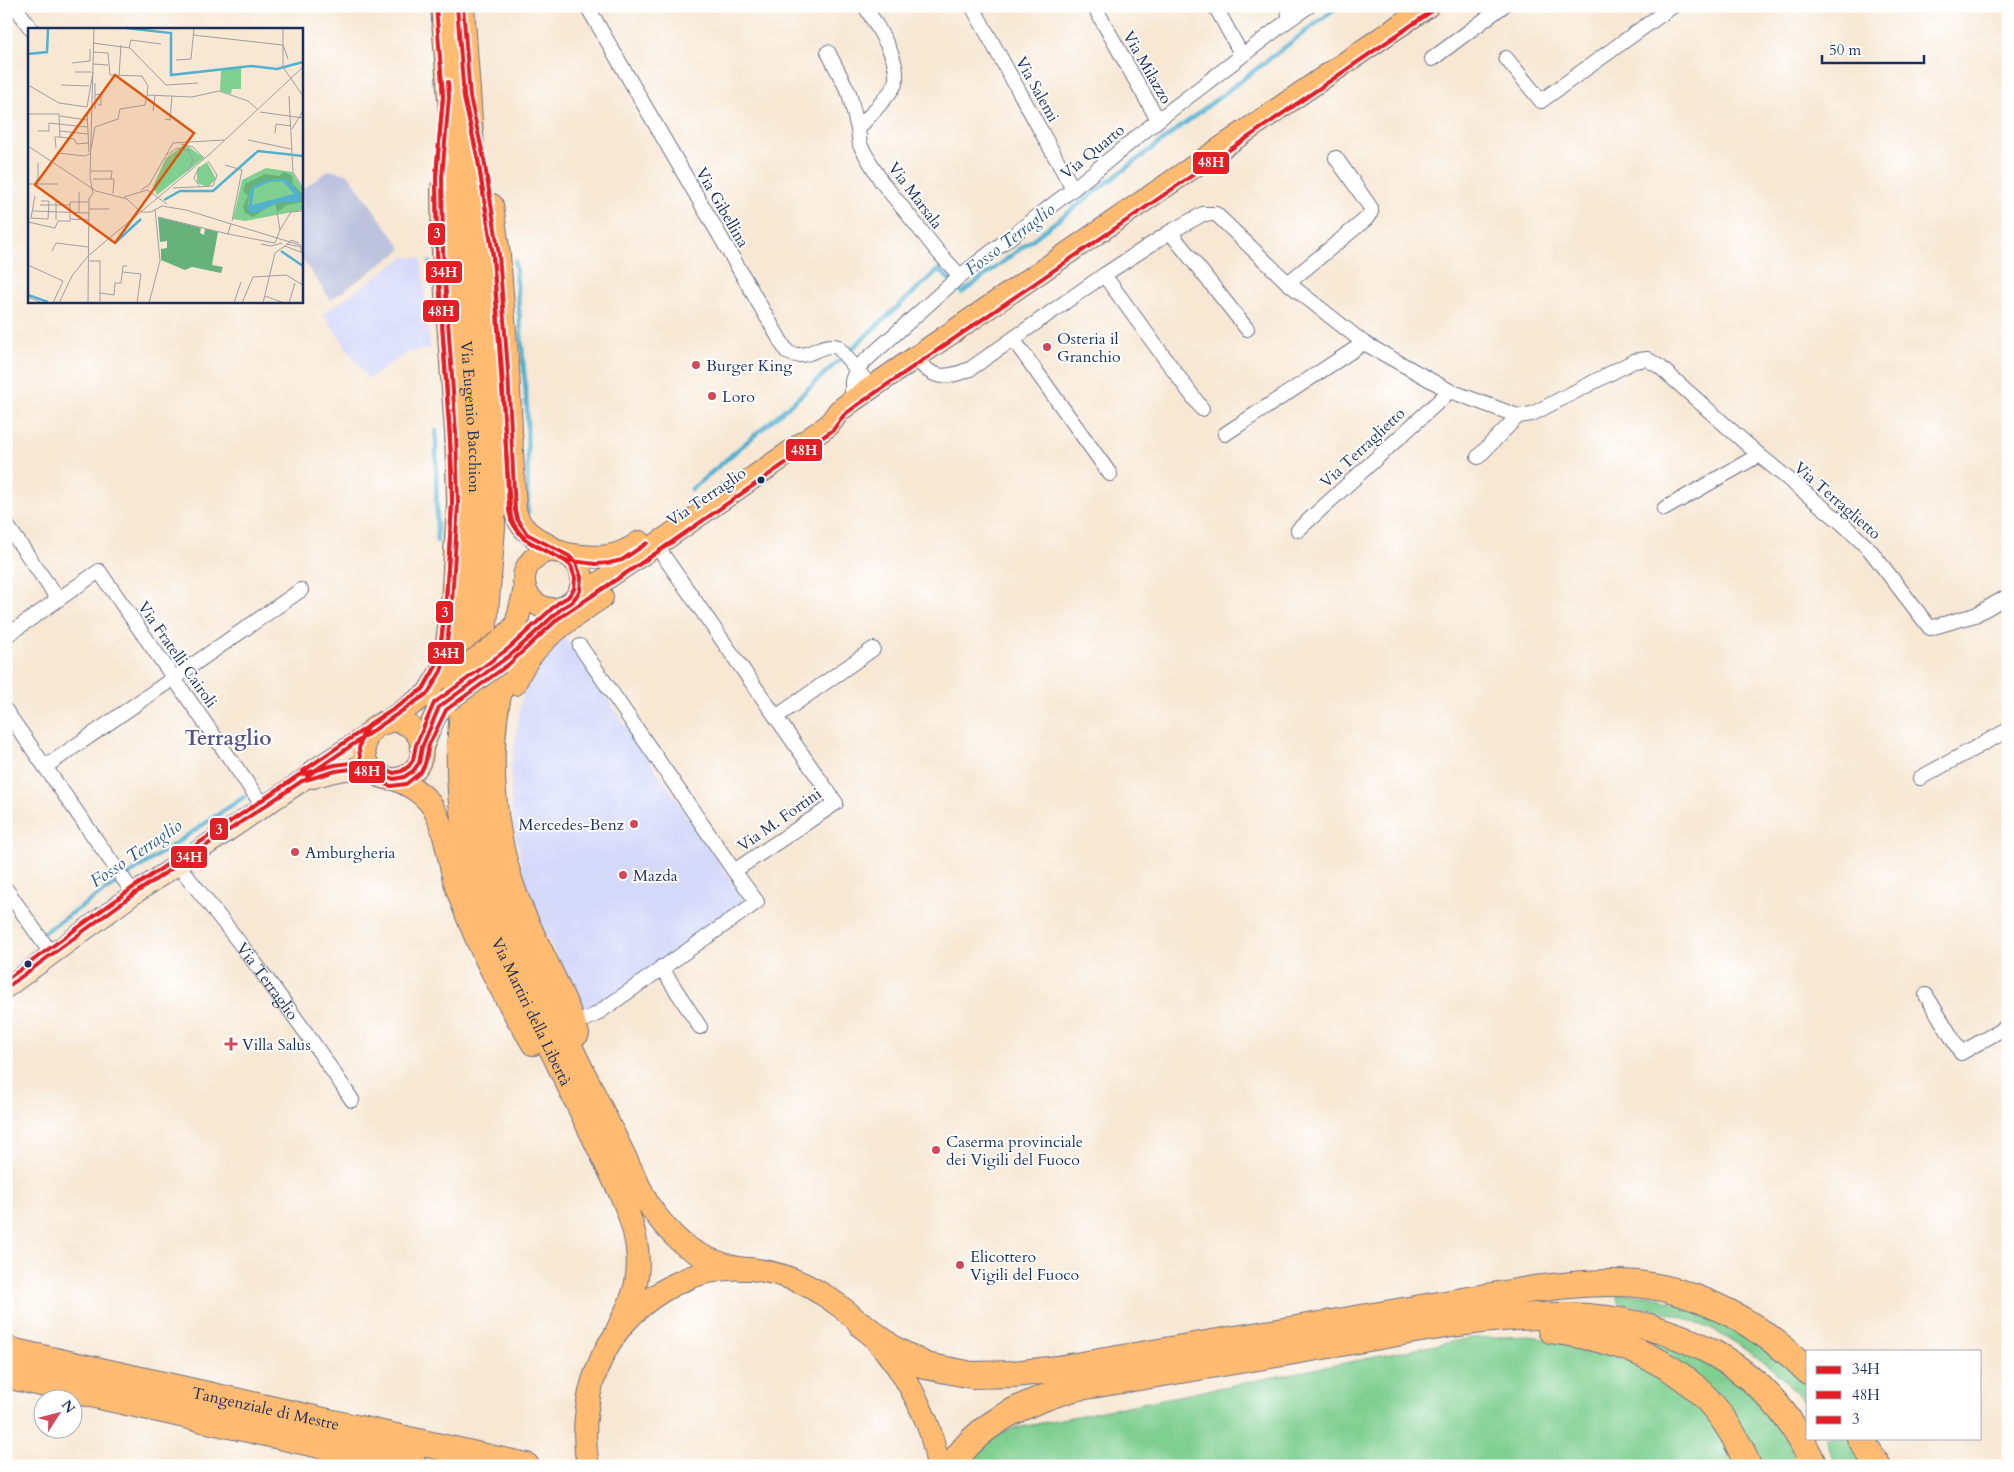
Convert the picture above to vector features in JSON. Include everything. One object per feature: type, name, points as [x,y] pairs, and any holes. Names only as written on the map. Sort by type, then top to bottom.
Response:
[{"type":"highway","points":[[862,1325],[893,1349],[926,1366],[972,1375],[992,1375],[1058,1369],[1416,1310],[1481,1297],[1576,1284],[1614,1283],[1653,1287],[1710,1304],[1760,1331],[1806,1369]]},
{"type":"highway","points":[[1416,1310],[1481,1302],[1537,1302],[1606,1305],[1648,1312],[1704,1332],[1758,1364],[1784,1387],[1806,1417]]},
{"type":"highway","points":[[952,1466],[974,1437],[986,1428],[1015,1411],[1052,1394],[1074,1388],[1448,1325],[1523,1317],[1580,1317],[1645,1327],[1692,1342],[1733,1364],[1770,1396],[1796,1430],[1814,1466]]},
{"type":"highway","points":[[1448,1325],[1524,1327],[1575,1333],[1612,1342],[1643,1354],[1661,1363],[1689,1382],[1715,1406],[1734,1434],[1748,1466]]},
{"type":"highway","name":"Tangenziale di Mestre","points":[[6,1350],[526,1466]]},
{"type":"highway","name":"Tangenziale di Mestre","points":[[6,1375],[414,1466]]},
{"type":"highway","points":[[1819,1440],[1830,1466]]},
{"type":"highway","points":[[1861,1440],[1878,1466]]},
{"type":"main road","name":"Via Eugenio Bacchion","points":[[442,6],[459,97],[494,447],[497,650]]},
{"type":"main road","name":"Via Eugenio Bacchion","points":[[456,679],[465,640],[475,528],[475,451],[459,97],[463,6]]},
{"type":"main road","name":"Via Terraglio","points":[[562,553],[596,558],[619,554],[684,513],[824,416],[846,406],[1428,6]]},
{"type":"main road","points":[[459,97],[484,159],[499,254],[517,519],[528,534],[543,541],[562,553],[576,563],[581,577],[581,586],[568,604],[548,609],[539,606],[532,601],[525,589],[524,573],[532,559],[547,552],[562,553]]},
{"type":"main road","points":[[445,702],[440,671],[445,659],[452,602],[458,504],[456,433],[443,242],[442,177],[459,97]]},
{"type":"main road","name":"Via Terraglio","points":[[302,781],[315,769],[377,728],[445,702],[456,679],[656,545],[829,425],[846,406]]},
{"type":"main road","points":[[497,803],[511,697],[523,664],[546,638],[643,566],[656,545]]},
{"type":"main road","name":"Via Terraglio","points":[[422,747],[439,707],[497,650],[516,626],[525,589]]},
{"type":"main road","points":[[497,650],[504,675],[495,722],[494,762],[497,803],[505,856],[521,907],[560,986],[571,1033]]},
{"type":"main road","name":"Via Martiri della Libertà","points":[[497,650],[480,697],[477,747],[478,789],[481,821],[490,862],[507,915],[571,1033],[604,1116],[648,1204],[674,1238],[685,1247],[708,1259],[742,1269]]},
{"type":"main road","name":"Via Martiri della Libertà","points":[[456,679],[445,702],[458,748],[458,793],[468,855],[476,887],[504,957],[630,1214],[638,1250],[635,1287],[618,1330]]},
{"type":"main road","points":[[386,777],[404,777],[417,767],[421,758],[422,747],[418,736],[411,728],[402,723],[377,728],[365,743],[365,756],[371,768],[386,777],[414,789],[429,802],[442,832],[457,888],[472,929],[506,1001],[534,1046],[566,1109],[599,1151]]},
{"type":"main road","name":"Via Terraglio","points":[[6,988],[52,955],[132,891],[177,864],[257,797],[302,781],[359,768],[386,777]]},
{"type":"main road","points":[[588,1466],[586,1430],[590,1392],[599,1364],[618,1330],[643,1304],[678,1283],[702,1274],[726,1269],[742,1269],[780,1275],[810,1286],[836,1302],[862,1325],[897,1365],[912,1390],[926,1419],[938,1466]]},
{"type":"street","points":[[15,6],[30,28]]},
{"type":"street","name":"Via Gibellina","points":[[587,6],[786,352],[794,356],[803,356],[833,345],[842,350],[872,388]]},
{"type":"street","points":[[858,128],[895,85],[897,72],[892,56],[865,6]]},
{"type":"street","name":"Via Salemi","points":[[972,6],[1073,189]]},
{"type":"street","name":"Via Milazzo","points":[[1094,6],[1158,120]]},
{"type":"street","points":[[1215,6],[1238,48],[1240,57]]},
{"type":"street","name":"Via Quarto","points":[[853,365],[955,279],[1073,189],[1240,57],[1289,13],[1310,6]]},
{"type":"street","points":[[1432,59],[1503,6]]},
{"type":"street","points":[[1506,58],[1541,101],[1672,6]]},
{"type":"street","name":"Via Marsala","points":[[828,52],[849,93],[858,128],[860,145],[881,181],[943,257],[955,279]]},
{"type":"street","points":[[1288,283],[1366,219],[1371,212],[1371,208],[1336,158]]},
{"type":"street","points":[[916,358],[924,370],[933,374],[955,376],[970,369],[1104,275],[1170,232],[1203,214],[1216,214],[1288,283],[1364,343],[1450,390],[1518,416]]},
{"type":"street","points":[[1170,232],[1247,329]]},
{"type":"street","points":[[1104,275],[1202,409]]},
{"type":"street","points":[[1013,339],[1110,474]]},
{"type":"street","points":[[1225,434],[1364,343]]},
{"type":"street","name":"Via Terraglietto","points":[[1478,457],[1518,416],[1532,414],[1634,360],[1648,359],[1660,367],[1759,455],[1842,523],[1870,550],[1930,628],[1975,615],[2008,596]]},
{"type":"street","points":[[846,406],[852,381],[853,365]]},
{"type":"street","name":"Via Terraglietto","points":[[1298,530],[1450,390]]},
{"type":"street","points":[[1664,509],[1759,455]]},
{"type":"street","points":[[6,524],[58,599],[6,636]]},
{"type":"street","name":"Via M. Fortini","points":[[580,646],[734,871],[836,803],[656,545]]},
{"type":"street","name":"Via Fratelli Cairoli","points":[[58,599],[99,571],[257,797]]},
{"type":"street","points":[[45,767],[301,590]]},
{"type":"street","points":[[776,717],[873,649]]},
{"type":"street","points":[[6,711],[132,891]]},
{"type":"street","points":[[1920,778],[2008,730]]},
{"type":"street","name":"Via Terraglio","points":[[177,864],[236,936],[352,1100]]},
{"type":"street","points":[[571,1033],[661,967],[757,902],[734,871]]},
{"type":"street","points":[[6,889],[52,955]]},
{"type":"street","points":[[661,967],[700,1027]]},
{"type":"street","points":[[1926,995],[1961,1053],[2008,1026]]},
{"type":"shaded area","points":[[329,170],[348,174],[402,249],[331,300],[302,259],[302,189]]},
{"type":"shaded area","points":[[404,257],[421,258],[430,348],[407,353],[368,379],[323,314]]},
{"type":"shaded area","points":[[565,636],[748,905],[589,1011],[582,1008],[542,927],[527,891],[513,823],[511,794],[511,768],[521,701],[526,683],[539,657]]},
{"type":"green space","points":[[1618,1294],[1650,1295],[1732,1324],[1806,1380],[1806,1406],[1780,1376],[1745,1348],[1684,1318],[1619,1302],[1617,1299]]},
{"type":"green space","points":[[1626,1335],[1682,1349],[1754,1393],[1805,1466],[1757,1466],[1747,1444]]},
{"type":"green space","points":[[1528,1336],[1579,1342],[1684,1382],[1745,1466],[965,1466],[994,1437],[1011,1429],[1471,1338]]},
{"type":"green space","points":[[1826,1440],[1854,1440],[1871,1466],[1837,1466]]},
{"type":"waterway","name":"Fosso Terraglio","points":[[692,489],[798,398],[939,269],[962,293],[1339,6]]},
{"type":"waterway","name":"Fosso Terraglio","points":[[515,261],[527,408],[528,512]]},
{"type":"waterway","name":"Fosso Terraglio","points":[[430,263],[430,271]]},
{"type":"waterway","name":"Fosso Terraglio","points":[[436,431],[437,541]]},
{"type":"waterway","name":"Fosso Terraglio","points":[[44,932],[244,797]]},
{"type":"transit line","name":"48H","points":[[436,6],[443,97],[436,176],[437,252],[452,471],[452,504],[446,601],[439,658],[423,689],[371,723],[362,736],[359,749],[361,764],[369,775],[379,782],[391,786],[406,784],[421,772],[425,764],[429,745],[446,710],[509,664],[559,618],[833,430],[844,415],[856,406],[1432,11]]},
{"type":"transit line","name":"3","points":[[6,980],[131,889],[299,775],[335,765],[358,762],[394,773],[402,771],[413,760],[416,745],[434,703],[509,648],[558,603],[568,597],[574,589],[575,578],[571,566],[565,561],[538,548],[523,537],[512,522],[509,511],[502,371],[493,256],[478,160],[464,97],[457,6]]},
{"type":"transit line","name":"34H","points":[[6,988],[134,894],[302,781],[336,771],[359,768],[394,779],[404,777],[413,771],[419,763],[422,747],[439,707],[513,653],[562,608],[572,602],[580,591],[581,577],[576,563],[569,556],[527,534],[517,519],[515,510],[508,371],[499,255],[484,159],[470,97],[463,6]]},
{"type":"transit line","name":"3","points":[[303,771],[423,689],[439,658],[446,601],[452,504],[450,433],[437,252],[436,177],[443,97],[442,82]]},
{"type":"transit line","name":"34H","points":[[307,776],[428,693],[441,671],[445,659],[452,602],[458,504],[456,433],[443,252],[442,177],[449,97],[448,82]]},
{"type":"transit line","name":"48H","points":[[463,82],[464,98],[478,160],[493,256],[511,521],[524,539],[564,560],[596,564],[609,563],[622,560],[647,543]]},
{"type":"place","name":"Osteria il Granchio","points":[[1047,347]]},
{"type":"place","name":"Burger King","points":[[696,365]]},
{"type":"place","name":"Loro","points":[[712,396]]},
{"type":"place","name":"Mercedes-Benz","points":[[634,824]]},
{"type":"place","name":"Amburgheria","points":[[295,852]]},
{"type":"place","name":"Mazda","points":[[623,875]]},
{"type":"place","name":"Villa Salus","points":[[231,1044]]},
{"type":"place","name":"Caserma provinciale dei Vigili del Fuoco","points":[[936,1150]]},
{"type":"place","name":"Elicottero Vigili del Fuoco","points":[[960,1265]]},
{"type":"district","name":"Terraglio","points":[[228,738]]}]
